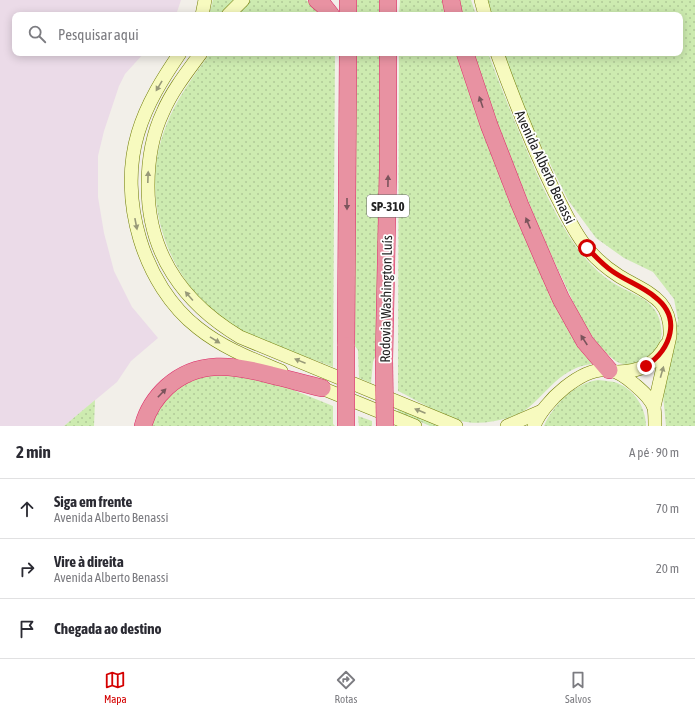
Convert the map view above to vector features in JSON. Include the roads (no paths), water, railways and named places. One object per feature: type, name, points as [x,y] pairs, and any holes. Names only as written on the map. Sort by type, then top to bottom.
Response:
[{"type":"highway","points":[[317,0],[329,12]]},
{"type":"highway","points":[[348,0],[348,12]]},
{"type":"highway","points":[[388,0],[388,12]]},
{"type":"highway","points":[[451,0],[453,12]]},
{"type":"highway","points":[[339,56],[347,152]]},
{"type":"highway","name":"SP-310","points":[[346,426],[348,56]]},
{"type":"highway","name":"Rodovia Washington Luís","points":[[385,426],[384,360],[388,169],[388,56]]},
{"type":"highway","points":[[466,56],[489,125],[520,205],[568,312],[585,342],[613,371]]},
{"type":"highway","points":[[143,426],[152,405],[159,394],[182,375],[201,369],[221,366],[237,367],[322,388]]},
{"type":"main road","points":[[203,12],[205,0]]},
{"type":"main road","points":[[231,12],[243,0]]},
{"type":"main road","points":[[480,0],[484,12]]},
{"type":"main road","points":[[178,56],[154,94],[138,134],[133,155],[131,176],[134,214],[137,229],[147,259],[156,277],[175,305],[191,322],[210,338],[240,354],[415,426]]},
{"type":"main road","points":[[199,56],[175,89],[163,111],[154,136],[148,160],[148,198],[152,227],[159,249],[167,266],[177,281],[204,311],[221,326],[240,336],[456,426]]},
{"type":"main road","name":"Avenida Alberto Benassi","points":[[498,56],[513,99],[546,174],[568,219],[577,233],[587,248],[610,270],[650,293],[662,304],[668,313],[671,324],[670,336],[654,407],[655,426]]},
{"type":"main road","points":[[534,426],[542,411],[567,385],[581,377],[595,372],[638,370],[650,364],[663,351],[670,336]]},
{"type":"main road","points":[[613,371],[629,380],[640,389],[648,397],[654,407]]},
{"type":"main road","points":[[507,426],[542,411]]}]
